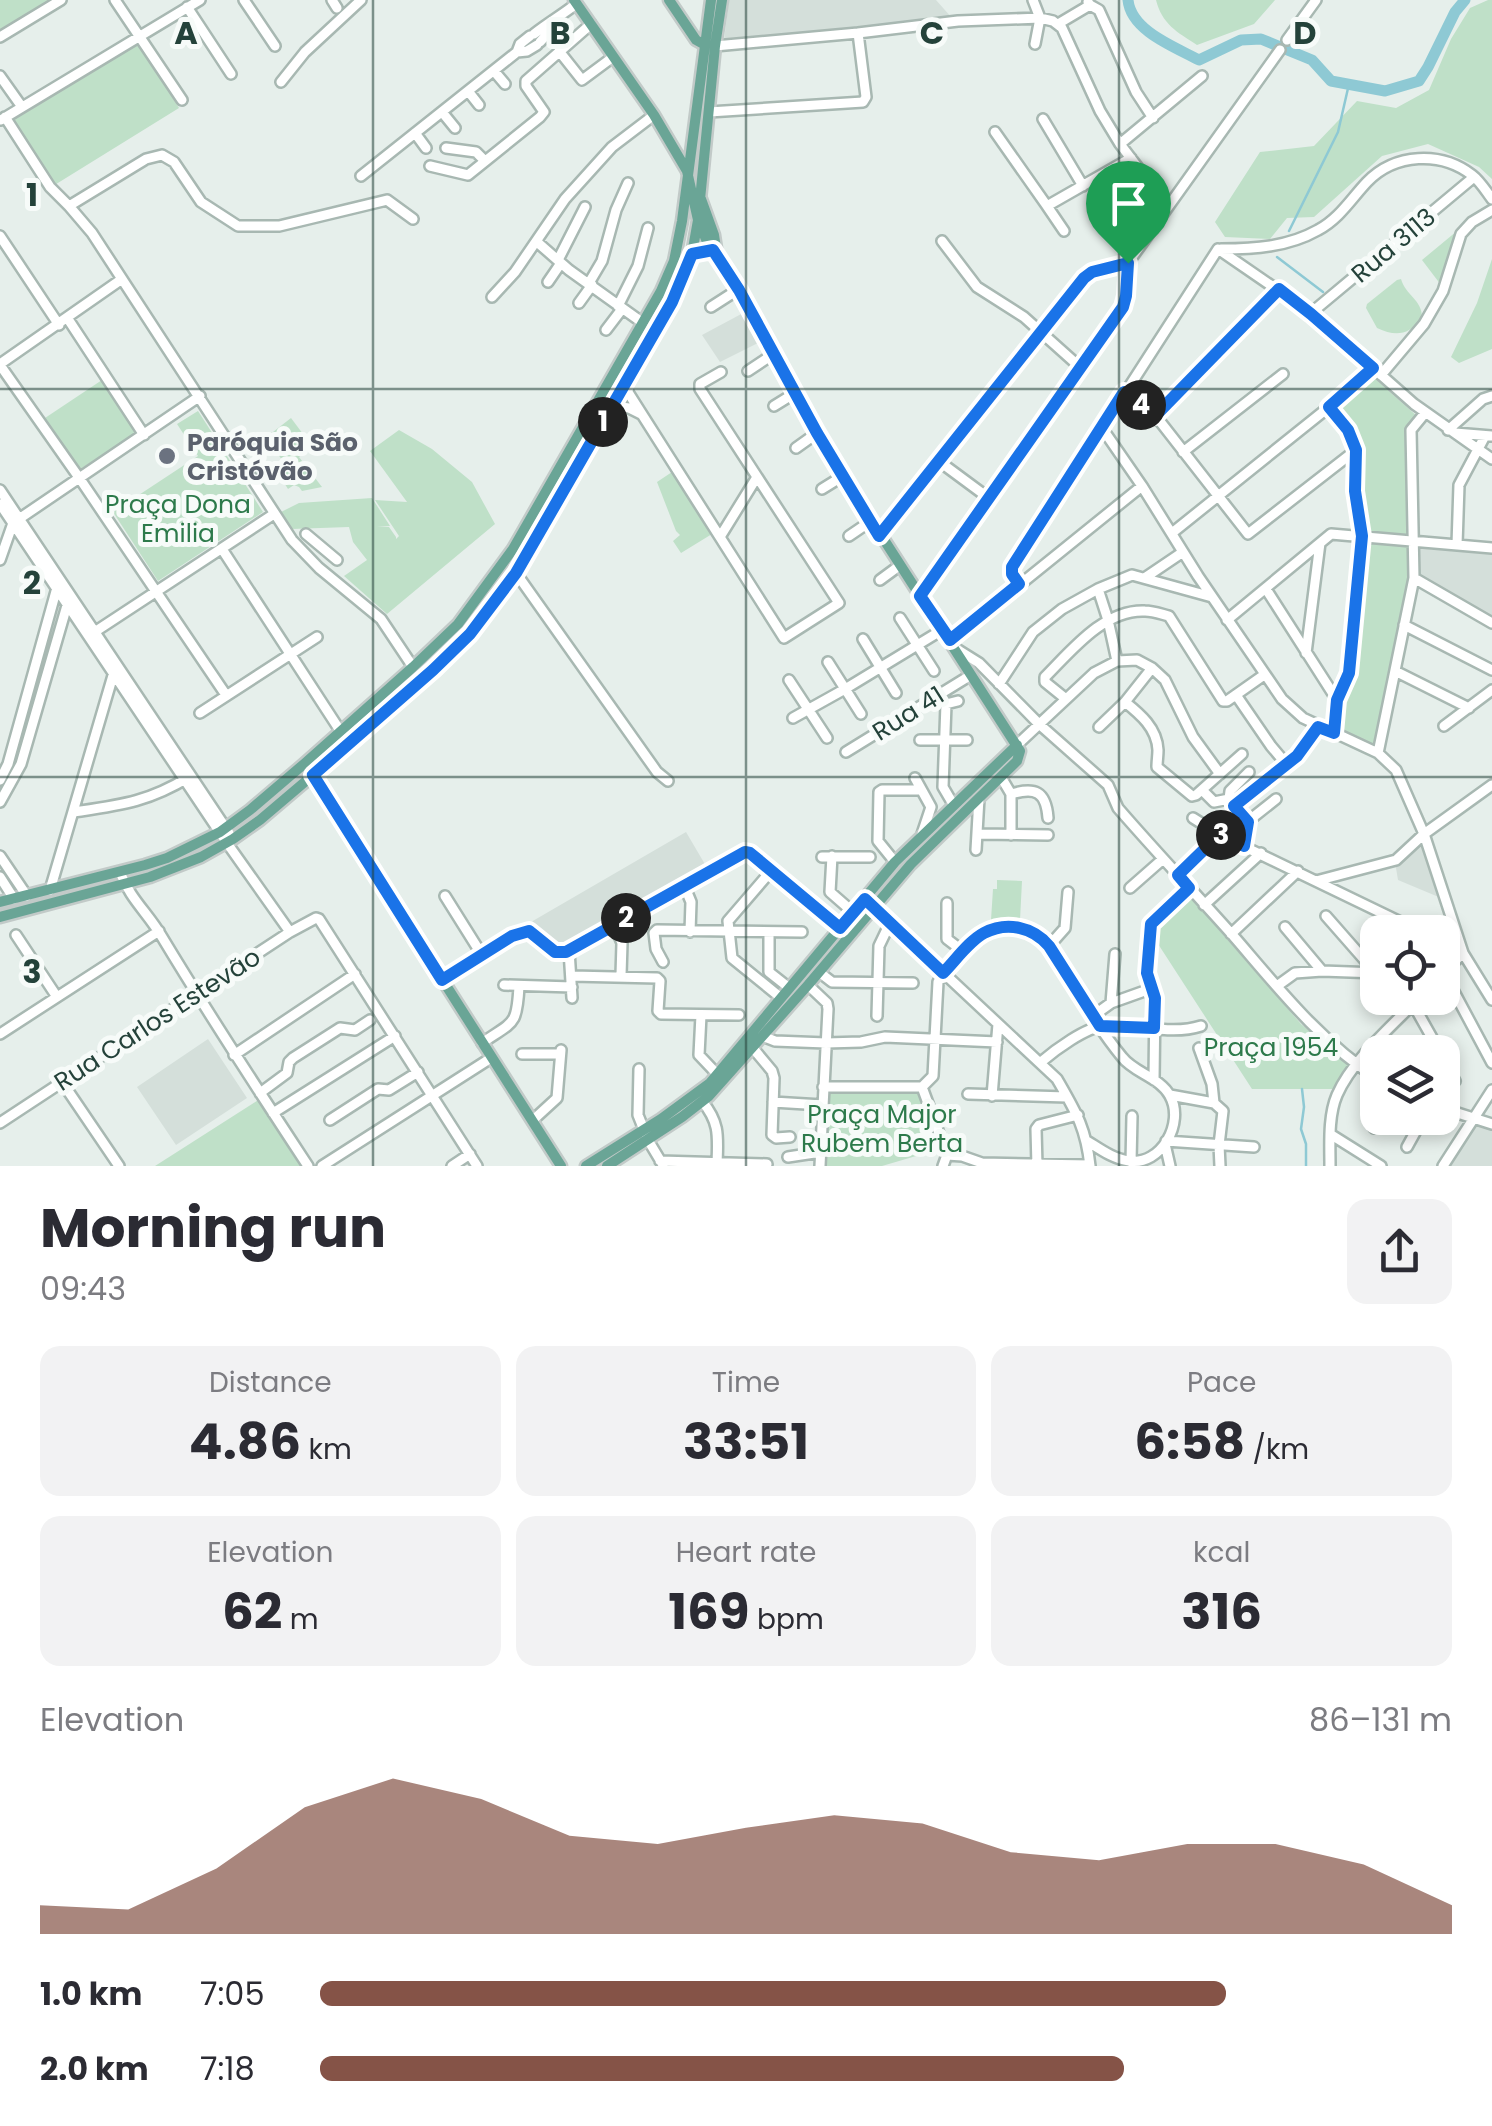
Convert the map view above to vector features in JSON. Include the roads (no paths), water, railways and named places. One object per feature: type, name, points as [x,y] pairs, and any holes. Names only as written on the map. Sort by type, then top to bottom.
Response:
[{"type":"main road","points":[[669,0],[696,40],[710,46]]},
{"type":"main road","points":[[0,917],[174,869],[230,841],[313,775],[470,634],[516,573],[672,302],[692,254],[709,112],[711,0]]},
{"type":"main road","points":[[0,902],[167,858],[223,830],[341,732],[458,624],[513,550],[661,292],[674,260],[690,144],[722,0]]},
{"type":"main road","points":[[575,2],[687,170],[698,220],[817,433],[1020,756],[840,928],[784,992],[762,1036],[702,1101],[586,1166]]},
{"type":"main road","points":[[670,142],[706,145]]},
{"type":"main road","points":[[700,196],[714,236],[715,253]]},
{"type":"main road","points":[[692,254],[715,253]]},
{"type":"main road","points":[[607,1166],[700,1091],[774,1014],[792,1003],[870,903],[895,862],[1016,744]]},
{"type":"main road","points":[[304,764],[561,1166]]},
{"type":"main road","points":[[784,992],[783,1004],[792,1003]]},
{"type":"street","points":[[0,36],[61,0]]},
{"type":"street","points":[[115,0],[182,100]]},
{"type":"street","points":[[200,0],[2,119],[50,187],[92,233],[292,540],[319,568],[382,619],[414,667]]},
{"type":"street","points":[[244,0],[275,46]]},
{"type":"street","points":[[281,82],[304,52],[361,0]]},
{"type":"street","points":[[1033,0],[1040,18],[1036,44]]},
{"type":"street","points":[[1287,40],[1316,0]]},
{"type":"street","points":[[360,176],[494,71],[517,52],[520,44],[547,36],[554,22],[575,2]]},
{"type":"street","points":[[1058,24],[1088,2],[1099,10],[1136,92],[1153,118]]},
{"type":"street","points":[[187,7],[231,74]]},
{"type":"street","points":[[710,46],[958,20],[1040,18],[1058,24],[1100,111],[1168,206]]},
{"type":"street","points":[[430,166],[468,175],[543,114],[526,81],[590,24]]},
{"type":"street","points":[[709,112],[865,100],[858,33]]},
{"type":"street","points":[[920,596],[1123,307],[1128,263],[1280,50]]},
{"type":"street","points":[[559,51],[582,80],[613,56]]},
{"type":"street","points":[[494,71],[505,84]]},
{"type":"street","points":[[0,76],[22,107]]},
{"type":"street","points":[[1120,144],[1202,76]]},
{"type":"street","points":[[468,91],[479,105]]},
{"type":"street","points":[[442,112],[456,128]]},
{"type":"street","points":[[492,297],[515,272],[565,199],[612,147],[654,116]]},
{"type":"street","points":[[1043,119],[1082,186]]},
{"type":"street","points":[[995,132],[1064,231]]},
{"type":"street","points":[[415,133],[426,148]]},
{"type":"street","points":[[446,148],[479,154],[484,162]]},
{"type":"street","points":[[69,206],[146,159],[162,155],[174,162],[201,202],[238,226],[280,226],[387,200],[414,219]]},
{"type":"street","points":[[1047,206],[1131,158]]},
{"type":"street","points":[[1218,248],[1276,246],[1310,234],[1334,220],[1372,177],[1409,160],[1448,160],[1474,176],[1492,198]]},
{"type":"street","name":"Rua 3113","points":[[1311,314],[1474,176]]},
{"type":"street","points":[[579,303],[602,261],[628,183]]},
{"type":"street","points":[[548,282],[585,207]]},
{"type":"street","points":[[1172,533],[1377,371],[1424,324],[1443,291],[1462,234],[1472,222],[1492,210]]},
{"type":"street","points":[[606,330],[638,266],[648,228]]},
{"type":"street","points":[[0,236],[144,435]]},
{"type":"street","points":[[942,240],[977,287],[1010,307],[1081,368]]},
{"type":"street","points":[[537,242],[643,323]]},
{"type":"street","points":[[1218,248],[1279,289],[1426,412],[1492,459]]},
{"type":"street","points":[[1019,584],[1012,567],[1218,248]]},
{"type":"street","points":[[879,536],[1084,278],[1092,272],[1128,263]]},
{"type":"street","points":[[122,279],[0,365],[226,695]]},
{"type":"street","points":[[1155,416],[1279,289]]},
{"type":"street","points":[[711,306],[739,290]]},
{"type":"street","points":[[748,371],[775,353]]},
{"type":"street","points":[[624,386],[784,638],[839,603],[699,386],[720,372]]},
{"type":"street","points":[[1183,452],[1284,374]]},
{"type":"street","points":[[774,406],[795,392]]},
{"type":"street","points":[[1124,392],[1155,416],[1248,534],[1356,450]]},
{"type":"street","points":[[0,560],[16,521],[200,396]]},
{"type":"street","points":[[1450,431],[1482,400],[1492,396]]},
{"type":"street","points":[[613,406],[629,408],[644,416]]},
{"type":"street","points":[[1329,407],[1348,430],[1356,450],[1355,491],[1362,536],[1349,673],[1337,700],[1334,733]]},
{"type":"street","points":[[1378,753],[1414,578],[1411,432],[1426,412]]},
{"type":"street","points":[[1102,428],[1227,620],[1291,709],[1318,727],[1378,753],[1396,770],[1424,834],[1463,952],[1492,1000]]},
{"type":"street","points":[[1450,431],[1489,436],[1459,485],[1458,544]]},
{"type":"street","points":[[796,448],[817,433]]},
{"type":"street","points":[[940,462],[990,498]]},
{"type":"street","points":[[822,490],[843,476]]},
{"type":"street","points":[[720,537],[757,477]]},
{"type":"street","points":[[1142,486],[1019,584],[952,644],[979,664],[1108,785],[1118,808],[1189,888],[1322,1034],[1360,1068]]},
{"type":"street","points":[[0,490],[113,674],[188,778],[290,932]]},
{"type":"street","points":[[0,504],[16,521]]},
{"type":"street","points":[[91,634],[274,514]]},
{"type":"street","points":[[849,536],[870,521]]},
{"type":"street","points":[[306,534],[337,560]]},
{"type":"street","points":[[1227,620],[1330,534],[1492,548]]},
{"type":"street","points":[[1306,653],[1320,543]]},
{"type":"street","points":[[222,548],[341,732]]},
{"type":"street","points":[[1146,578],[1183,552]]},
{"type":"street","points":[[880,580],[900,566]]},
{"type":"street","points":[[516,573],[657,772],[668,781]]},
{"type":"street","points":[[999,684],[1033,632],[1062,609],[1132,574],[1212,597]]},
{"type":"street","points":[[1414,578],[1492,623]]},
{"type":"street","points":[[0,780],[8,764],[58,582]]},
{"type":"street","points":[[1098,589],[1117,660]]},
{"type":"street","points":[[1266,589],[1337,700]]},
{"type":"street","points":[[0,802],[21,764],[69,598]]},
{"type":"street","points":[[1066,699],[1045,682],[1045,676],[1095,628],[1140,610],[1169,616],[1223,701],[1264,675]]},
{"type":"street","points":[[900,618],[934,671]]},
{"type":"street","points":[[1404,625],[1492,670]]},
{"type":"street","points":[[793,718],[942,630]]},
{"type":"street","points":[[91,634],[116,662],[188,778]]},
{"type":"street","points":[[200,713],[317,637]]},
{"type":"street","points":[[863,639],[896,693]]},
{"type":"street","points":[[40,649],[53,652]]},
{"type":"street","points":[[1016,744],[1094,674],[1117,660],[1136,660],[1165,680],[1188,728],[1220,774]]},
{"type":"street","points":[[50,890],[116,662]]},
{"type":"street","points":[[828,662],[860,714]]},
{"type":"street","points":[[1099,727],[1152,668]]},
{"type":"street","points":[[1395,670],[1469,708]]},
{"type":"street","name":"Rua 41","points":[[846,752],[971,674]]},
{"type":"street","points":[[789,680],[827,738]]},
{"type":"street","points":[[1444,726],[1492,690]]},
{"type":"street","points":[[1236,695],[1270,746],[1288,765]]},
{"type":"street","points":[[953,804],[943,787],[944,740],[946,704],[958,701]]},
{"type":"street","points":[[1125,702],[1145,718],[1158,751],[1157,766],[1192,796],[1242,754]]},
{"type":"street","points":[[1202,790],[1214,802],[1232,802],[1288,765],[1318,727]]},
{"type":"street","points":[[16,732],[29,737]]},
{"type":"street","points":[[920,740],[967,740]]},
{"type":"street","points":[[1248,772],[1230,791],[1232,802],[1248,822]]},
{"type":"street","points":[[74,812],[156,796],[188,778]]},
{"type":"street","points":[[915,778],[932,811],[922,834]]},
{"type":"street","points":[[1001,778],[1011,794],[1011,831]]},
{"type":"street","points":[[1316,881],[1396,860],[1424,834],[1492,785]]},
{"type":"street","points":[[895,862],[878,841],[879,792],[920,790]]},
{"type":"street","points":[[1011,794],[1035,791],[1046,802],[1048,818]]},
{"type":"street","points":[[976,850],[979,798]]},
{"type":"street","points":[[1244,846],[1248,822],[1276,799]]},
{"type":"street","points":[[1193,818],[1386,915]]},
{"type":"street","points":[[977,834],[1011,831],[1048,835]]},
{"type":"street","points":[[1178,875],[1220,834]]},
{"type":"street","points":[[442,980],[512,936],[529,931],[558,954],[569,950],[745,852],[840,928]]},
{"type":"street","points":[[1204,904],[1261,852]]},
{"type":"street","points":[[0,856],[20,897]]},
{"type":"street","points":[[854,913],[830,892],[827,857],[870,857]]},
{"type":"street","points":[[1130,888],[1164,859]]},
{"type":"street","points":[[771,871],[730,918],[732,958],[784,992]]},
{"type":"street","points":[[1231,934],[1298,871]]},
{"type":"street","points":[[120,872],[132,898],[159,931],[195,994],[308,1166]]},
{"type":"street","points":[[0,878],[20,897]]},
{"type":"street","points":[[684,885],[691,902],[690,932]]},
{"type":"street","points":[[1154,1080],[1155,998],[1147,973],[1151,924],[1189,888]]},
{"type":"street","points":[[1049,946],[1065,928],[1068,892]]},
{"type":"street","points":[[445,896],[482,955]]},
{"type":"street","points":[[870,903],[1057,1079],[1078,1115],[1087,1140],[1090,1166],[982,1163],[947,1155]]},
{"type":"street","points":[[947,903],[947,939],[964,952]]},
{"type":"street","points":[[1326,916],[1360,954]]},
{"type":"street","name":"Rua Carlos Estevão","points":[[4,1120],[316,918],[354,974]]},
{"type":"street","points":[[877,1016],[879,946],[890,923]]},
{"type":"street","points":[[614,924],[622,943],[620,975]]},
{"type":"street","points":[[823,1087],[922,1087],[932,1076],[938,982],[943,973],[982,934],[1018,926],[1040,934],[1124,1062],[1170,1095],[1214,1103],[1223,1111],[1220,1166]]},
{"type":"street","points":[[1284,928],[1322,971]]},
{"type":"street","points":[[0,1034],[159,931]]},
{"type":"street","points":[[663,962],[656,949],[654,931],[802,932]]},
{"type":"street","points":[[769,932],[769,972],[784,992]]},
{"type":"street","points":[[16,935],[57,997]]},
{"type":"street","points":[[569,950],[572,987]]},
{"type":"street","points":[[1460,955],[1463,952]]},
{"type":"street","points":[[1110,1003],[1116,954]]},
{"type":"street","points":[[819,972],[832,982],[913,983]]},
{"type":"street","points":[[1277,986],[1294,974],[1360,972]]},
{"type":"street","points":[[234,1055],[354,974],[477,1166]]},
{"type":"street","points":[[504,986],[572,987],[620,975],[658,979],[659,1013],[739,1016]]},
{"type":"street","points":[[808,985],[828,1006],[820,1166]]},
{"type":"street","points":[[482,1043],[511,1023],[518,1013],[519,986]]},
{"type":"street","points":[[1094,1016],[1110,1003],[1153,988]]},
{"type":"street","points":[[1460,1005],[1492,1062]]},
{"type":"street","points":[[701,1014],[699,1056],[717,1074]]},
{"type":"street","points":[[1330,1166],[1335,1098],[1356,1065],[1403,1015]]},
{"type":"street","points":[[260,1093],[287,1073],[293,1058],[340,1028],[354,1030],[370,1020]]},
{"type":"street","points":[[992,1098],[998,1024]]},
{"type":"street","points":[[1041,1062],[1100,1026],[1187,1030],[1201,1026]]},
{"type":"street","points":[[273,1113],[395,1036]]},
{"type":"street","points":[[762,1036],[775,1041],[826,1044],[885,1037],[997,1042]]},
{"type":"street","points":[[752,1047],[774,1078],[772,1135],[790,1138]]},
{"type":"street","points":[[1199,1048],[1212,1084],[1214,1103]]},
{"type":"street","points":[[522,1054],[561,1052],[557,1098],[533,1120]]},
{"type":"street","points":[[322,1166],[492,1058]]},
{"type":"street","points":[[639,1069],[638,1115],[662,1164],[767,1164]]},
{"type":"street","points":[[330,1120],[378,1089],[389,1090],[418,1072]]},
{"type":"street","points":[[62,1082],[119,1166]]},
{"type":"street","points":[[922,1087],[947,1155],[943,1166]]},
{"type":"street","points":[[1444,1166],[1492,1090]]},
{"type":"street","points":[[968,1094],[992,1098],[1067,1097]]},
{"type":"street","points":[[1087,1140],[1112,1156],[1131,1162],[1148,1160],[1158,1154],[1172,1128],[1170,1095]]},
{"type":"street","points":[[702,1101],[718,1129],[717,1164]]},
{"type":"street","points":[[773,1102],[822,1104]]},
{"type":"street","points":[[0,1106],[4,1120]]},
{"type":"street","points":[[1036,1165],[1039,1125],[1078,1115]]},
{"type":"street","points":[[1460,1115],[1492,1124]]},
{"type":"street","points":[[1131,1162],[1132,1116]]},
{"type":"street","points":[[1330,1134],[1380,1166]]},
{"type":"street","points":[[1407,1147],[1414,1135]]},
{"type":"street","points":[[1166,1143],[1254,1147]]},
{"type":"street","points":[[1166,1143],[1170,1166]]},
{"type":"street","points":[[788,1157],[820,1152]]},
{"type":"street","points":[[452,1166],[470,1154]]},
{"type":"waterway","points":[[1128,0],[1145,29],[1199,60],[1241,40],[1261,39],[1312,60],[1331,81],[1385,91],[1419,81],[1465,0]]},
{"type":"waterway","points":[[1289,231],[1338,132],[1349,84]]},
{"type":"waterway","points":[[1277,257],[1323,292]]},
{"type":"waterway","points":[[1302,1089],[1301,1129],[1306,1166]]},
{"type":"place","name":"Paróquia São Cristóvão","points":[[167,456]]},
{"type":"park label","name":"Praça Dona Emilia","points":[[178,518]]},
{"type":"park label","name":"Praça 1954","points":[[1271,1047]]},
{"type":"park label","name":"Praça Major Rubem Berta","points":[[882,1128]]}]
